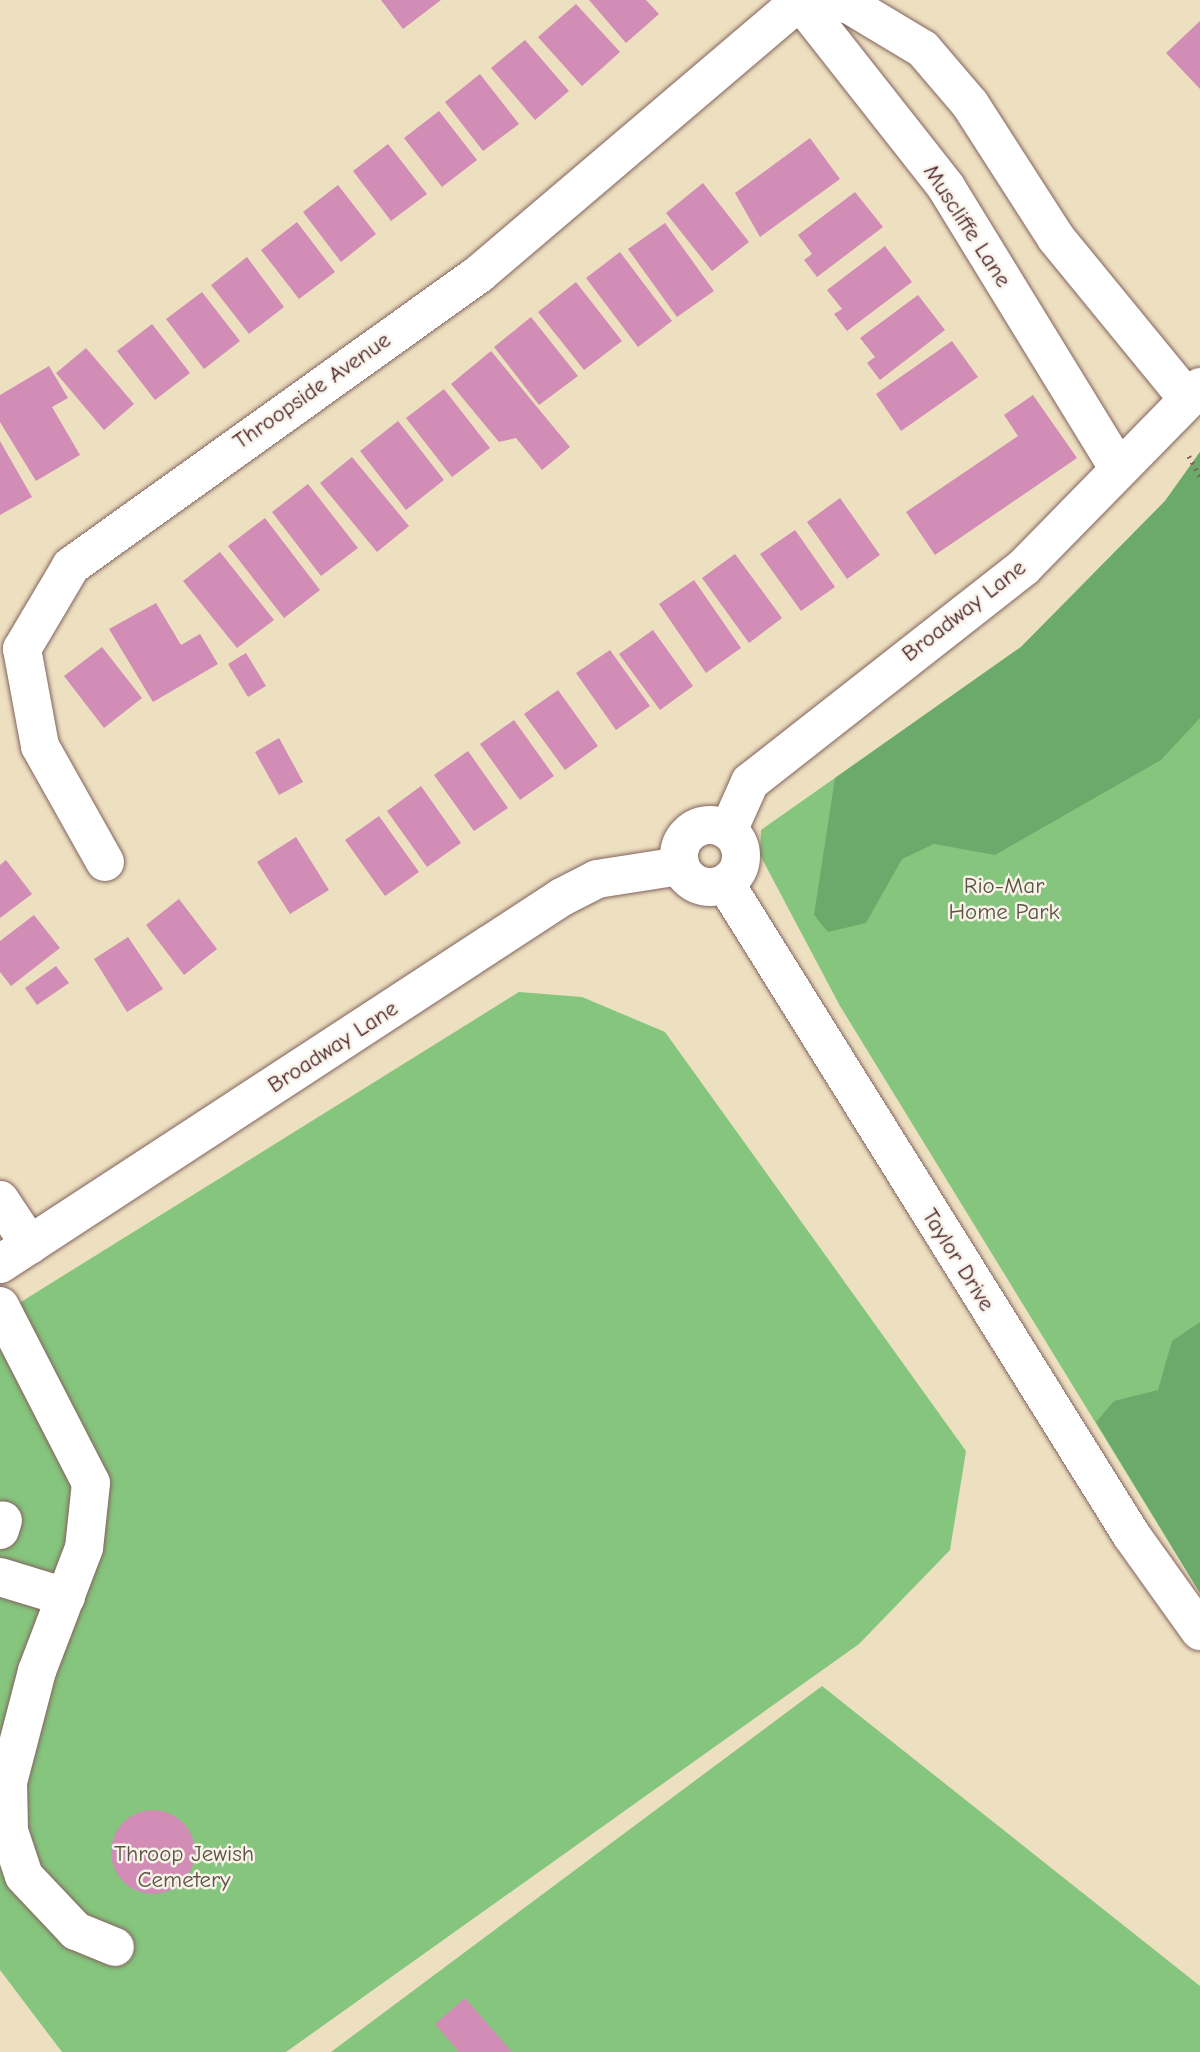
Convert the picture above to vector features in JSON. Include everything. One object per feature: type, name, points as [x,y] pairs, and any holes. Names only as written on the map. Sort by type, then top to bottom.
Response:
[{"type":"street","points":[[800,0],[848,4],[923,49],[970,104],[1056,238],[1194,393]]},
{"type":"street","name":"Muscliffe Lane","points":[[800,0],[946,187],[1117,466]]},
{"type":"street","name":"Throopside Avenue","points":[[105,862],[40,746],[22,649],[71,566],[479,274],[800,0]]},
{"type":"street","name":"Broadway Lane","points":[[728,831],[750,782],[1024,567],[1117,466],[1194,393]]},
{"type":"street","points":[[709,825],[728,831],[741,858],[725,883],[699,885],[681,866],[680,846],[691,831],[709,825]]},
{"type":"street","name":"Broadway Lane","points":[[15,1255],[562,897],[597,879],[681,866]]},
{"type":"street","name":"Taylor Drive","points":[[725,883],[1117,1513],[1200,1631]]},
{"type":"street","points":[[0,1200],[15,1255]]},
{"type":"street","points":[[0,1306],[91,1483],[84,1548],[37,1671],[8,1782],[9,1831],[24,1875],[76,1931],[115,1947]]},
{"type":"street","points":[[0,1577],[66,1597]]},
{"type":"green space","name":"Rio-Mar Home Park","points":[[1200,452],[1200,1593],[840,1006],[760,855],[761,830],[1021,647],[1165,501]]},
{"type":"green space","points":[[1200,452],[1200,718],[1161,760],[995,855],[934,844],[902,859],[866,923],[828,932],[814,915],[835,778],[1021,647],[1165,501]]},
{"type":"green space","name":"Throop Jewish Cemetery","points":[[519,992],[582,997],[665,1032],[966,1451],[950,1550],[859,1644],[286,2052],[62,2052],[0,1970],[0,1315]]},
{"type":"green space","points":[[1200,1322],[1200,1593],[1096,1422],[1114,1401],[1158,1390],[1172,1341]]},
{"type":"green space","points":[[822,1686],[1200,1986],[1200,2052],[331,2052]]},
{"type":"building","points":[[381,0],[441,0],[403,29]]},
{"type":"building","points":[[589,0],[646,0],[659,14],[626,43]]},
{"type":"building","points":[[576,4],[620,52],[582,86],[538,37]]},
{"type":"building","points":[[1200,21],[1200,89],[1166,53]]},
{"type":"building","points":[[525,40],[569,91],[535,120],[491,68]]},
{"type":"building","points":[[480,74],[519,124],[483,151],[445,102]]},
{"type":"building","points":[[439,111],[477,160],[442,187],[404,138]]},
{"type":"building","points":[[810,138],[840,179],[760,237],[735,193]]},
{"type":"building","points":[[388,144],[427,194],[391,221],[353,171]]},
{"type":"building","points":[[703,183],[749,242],[712,271],[666,213]]},
{"type":"building","points":[[338,185],[376,234],[341,262],[303,212]]},
{"type":"building","points":[[855,192],[883,227],[817,277],[804,260],[812,254],[798,235]]},
{"type":"building","points":[[297,222],[335,272],[299,299],[261,250]]},
{"type":"building","points":[[665,223],[714,291],[677,317],[628,249]]},
{"type":"building","points":[[885,246],[912,282],[847,331],[834,314],[842,309],[827,290]]},
{"type":"building","points":[[620,252],[672,321],[638,347],[586,278]]},
{"type":"building","points":[[247,257],[284,307],[249,334],[211,285]]},
{"type":"building","points":[[576,282],[622,341],[584,370],[538,312]]},
{"type":"building","points":[[202,292],[240,341],[204,369],[166,319]]},
{"type":"building","points":[[918,295],[945,330],[880,380],[867,363],[875,357],[860,338]]},
{"type":"building","points":[[531,317],[578,376],[539,405],[494,347]]},
{"type":"building","points":[[152,324],[190,373],[155,400],[117,351]]},
{"type":"building","points":[[952,341],[978,377],[901,431],[876,394]]},
{"type":"building","points":[[86,348],[134,404],[104,430],[56,373]]},
{"type":"building","points":[[491,351],[570,447],[542,470],[516,438],[499,442],[451,384]]},
{"type":"building","points":[[49,366],[68,398],[52,407],[80,455],[36,481],[0,422],[0,395]]},
{"type":"building","points":[[444,389],[490,448],[452,477],[406,418]]},
{"type":"building","points":[[1033,395],[1077,458],[935,555],[906,512],[1018,436],[1004,415]]},
{"type":"building","points":[[398,421],[444,480],[406,510],[360,451]]},
{"type":"building","points":[[0,441],[32,497],[0,515]]},
{"type":"building","points":[[352,457],[409,526],[377,552],[320,483]]},
{"type":"building","points":[[308,484],[358,548],[321,576],[272,512]]},
{"type":"building","points":[[840,498],[880,555],[847,579],[807,522]]},
{"type":"building","points":[[265,518],[320,590],[284,618],[228,546]]},
{"type":"building","points":[[795,530],[835,587],[801,611],[760,554]]},
{"type":"building","points":[[220,552],[274,620],[237,648],[183,581]]},
{"type":"building","points":[[735,554],[782,618],[749,643],[702,578]]},
{"type":"building","points":[[694,580],[741,648],[706,673],[659,604]]},
{"type":"building","points":[[156,603],[181,645],[200,634],[218,664],[153,702],[109,629]]},
{"type":"building","points":[[653,630],[693,686],[660,710],[619,654]]},
{"type":"building","points":[[102,647],[142,698],[104,728],[64,676]]},
{"type":"building","points":[[610,650],[650,706],[616,730],[576,673]]},
{"type":"building","points":[[246,653],[266,686],[248,697],[228,664]]},
{"type":"building","points":[[558,690],[598,746],[565,770],[524,714]]},
{"type":"building","points":[[514,720],[554,776],[520,800],[480,744]]},
{"type":"building","points":[[279,738],[303,782],[279,795],[255,752]]},
{"type":"building","points":[[468,751],[508,808],[474,831],[434,775]]},
{"type":"building","points":[[421,786],[461,843],[427,867],[387,811]]},
{"type":"building","points":[[379,816],[419,872],[385,896],[345,840]]},
{"type":"building","points":[[296,837],[329,890],[290,914],[257,862]]},
{"type":"building","points":[[6,860],[32,894],[0,918],[0,865]]},
{"type":"building","points":[[179,899],[217,949],[184,975],[146,925]]},
{"type":"building","points":[[34,915],[60,948],[11,986],[0,972],[0,941]]},
{"type":"building","points":[[128,937],[163,989],[127,1012],[94,959]]},
{"type":"building","points":[[56,966],[69,983],[37,1005],[25,988]]},
{"type":"building","points":[[153,1810],[169,1813],[183,1822],[192,1836],[195,1852],[192,1868],[183,1882],[169,1891],[153,1894],[137,1891],[123,1882],[114,1868],[111,1852],[114,1836],[123,1822],[137,1813]]},
{"type":"building","points":[[465,1998],[512,2052],[459,2052],[435,2024]]}]
